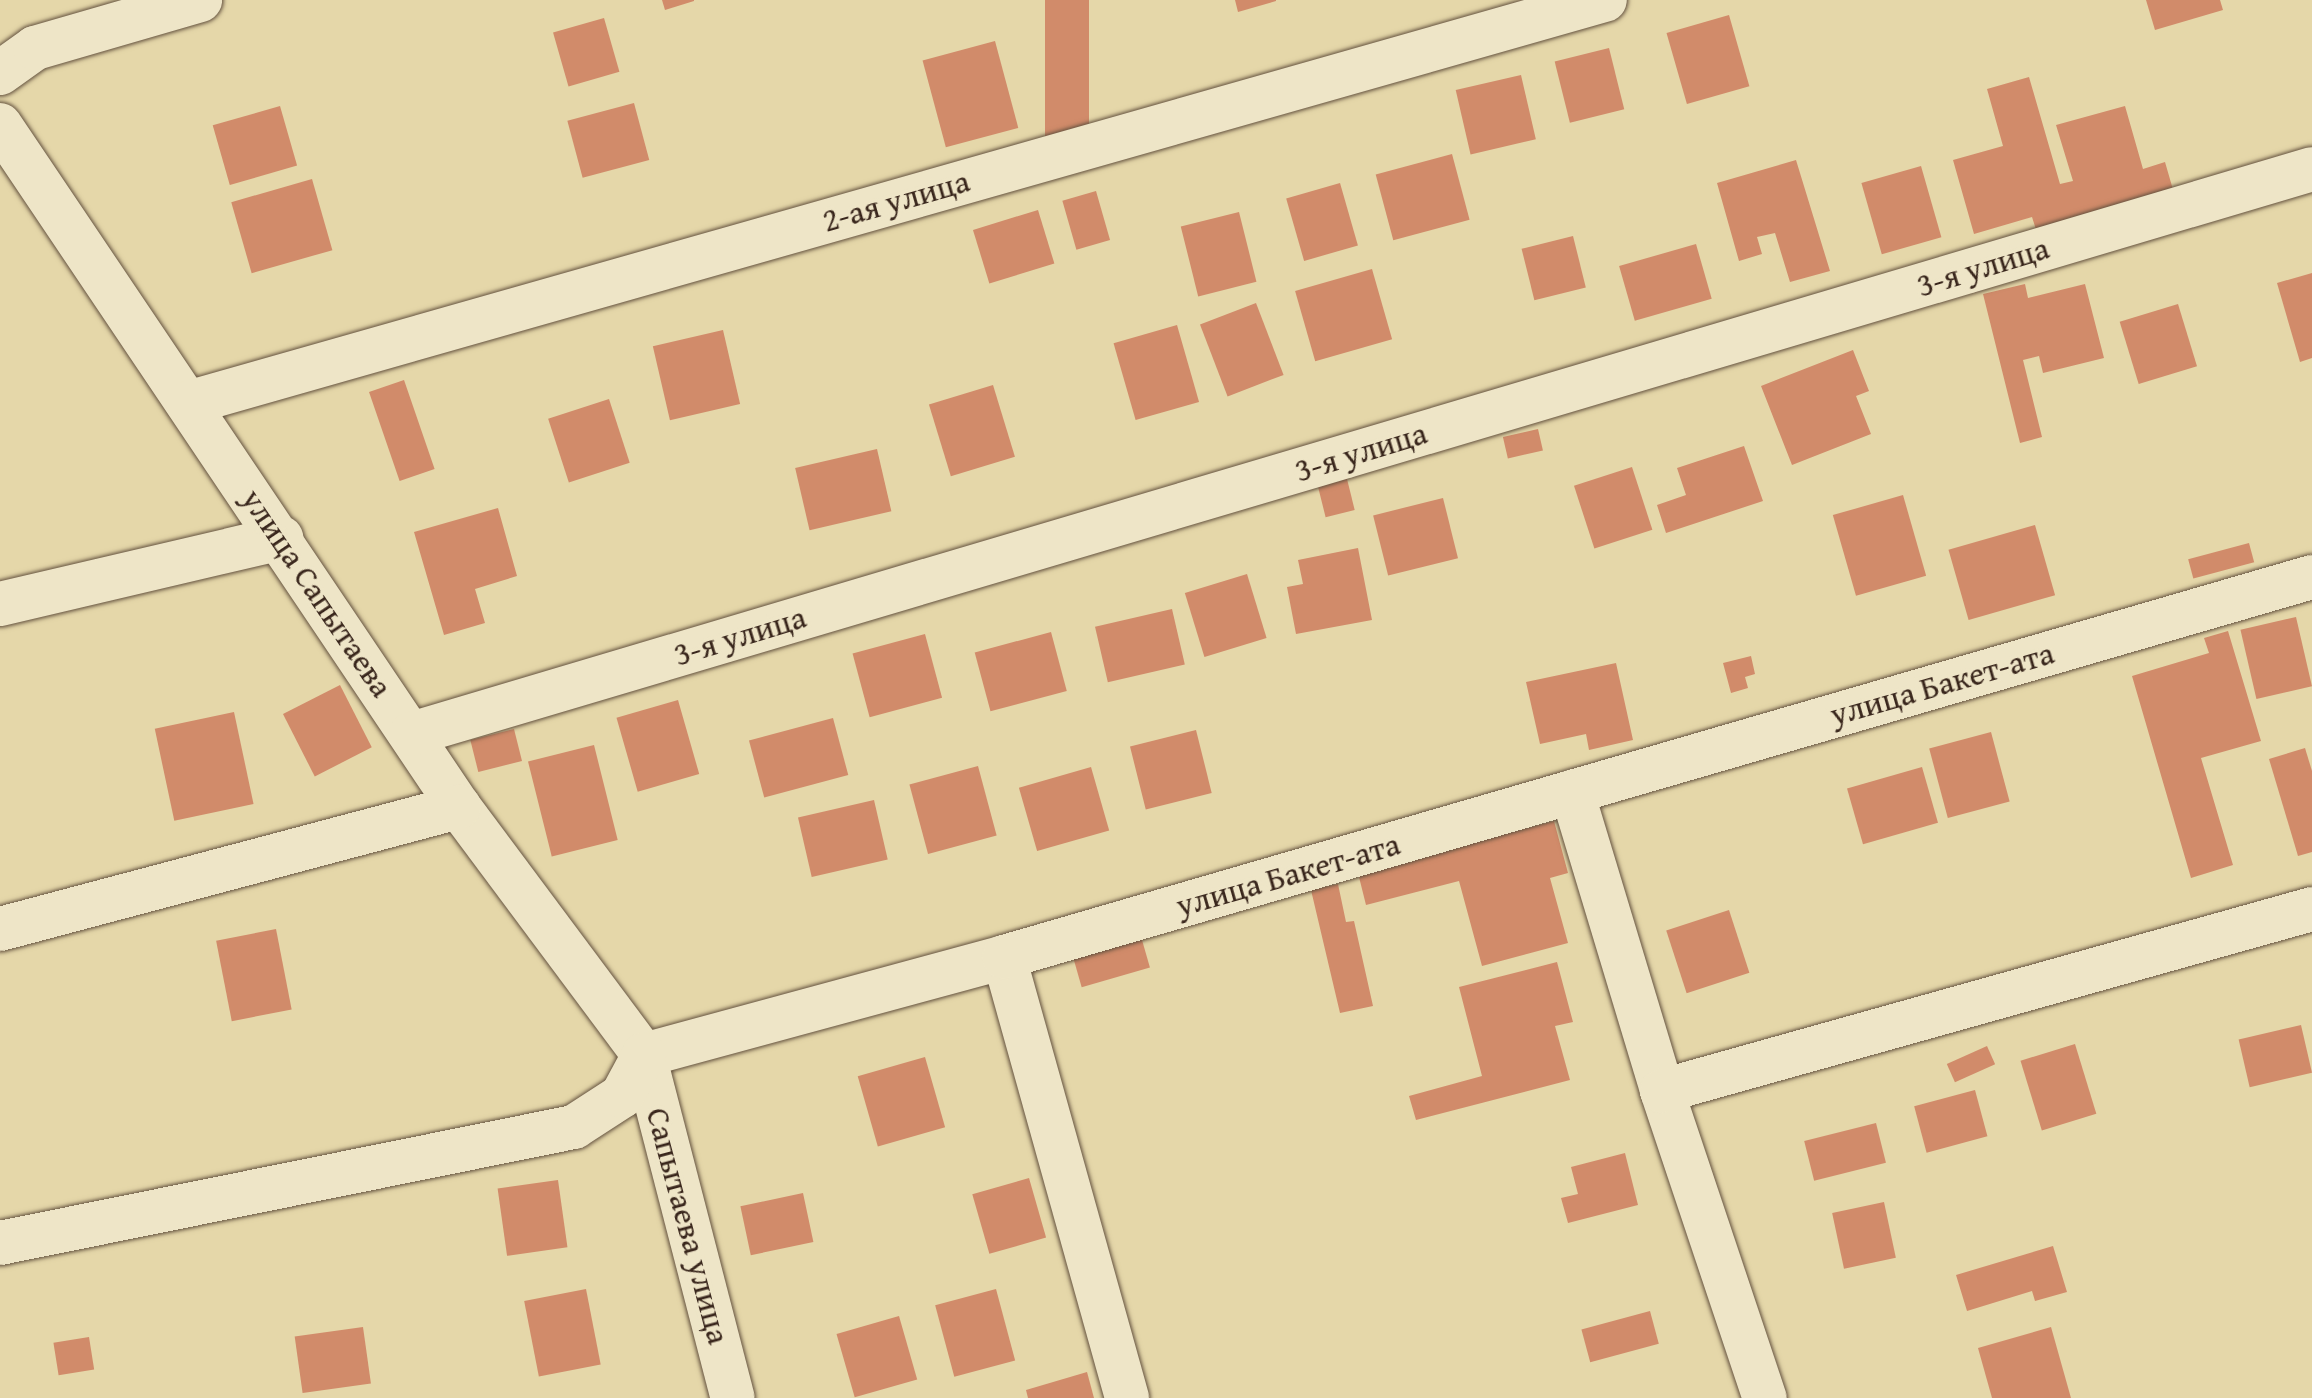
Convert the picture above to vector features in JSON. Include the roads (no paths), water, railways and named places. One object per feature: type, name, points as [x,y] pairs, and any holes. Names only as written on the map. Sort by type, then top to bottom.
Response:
[{"type":"street","points":[[0,73],[35,48],[200,0]]},
{"type":"street","name":"2-ая улица","points":[[188,403],[1605,0]]},
{"type":"street","name":"улица Сапытаева","points":[[0,125],[281,538],[459,807],[644,1055]]},
{"type":"street","name":"3-я улица","points":[[411,734],[2312,169]]},
{"type":"street","points":[[0,604],[281,538]]},
{"type":"street","name":"улица Бакет-ата","points":[[644,1055],[1004,957],[2312,577]]},
{"type":"street","points":[[1572,792],[1662,1091],[1765,1398]]},
{"type":"street","points":[[0,929],[459,807]]},
{"type":"street","points":[[1662,1091],[2312,909]]},
{"type":"street","points":[[1004,957],[1127,1398]]},
{"type":"street","points":[[0,1243],[574,1127],[622,1096],[644,1055]]},
{"type":"street","name":"Сапытаева улица","points":[[644,1055],[733,1398]]}]
